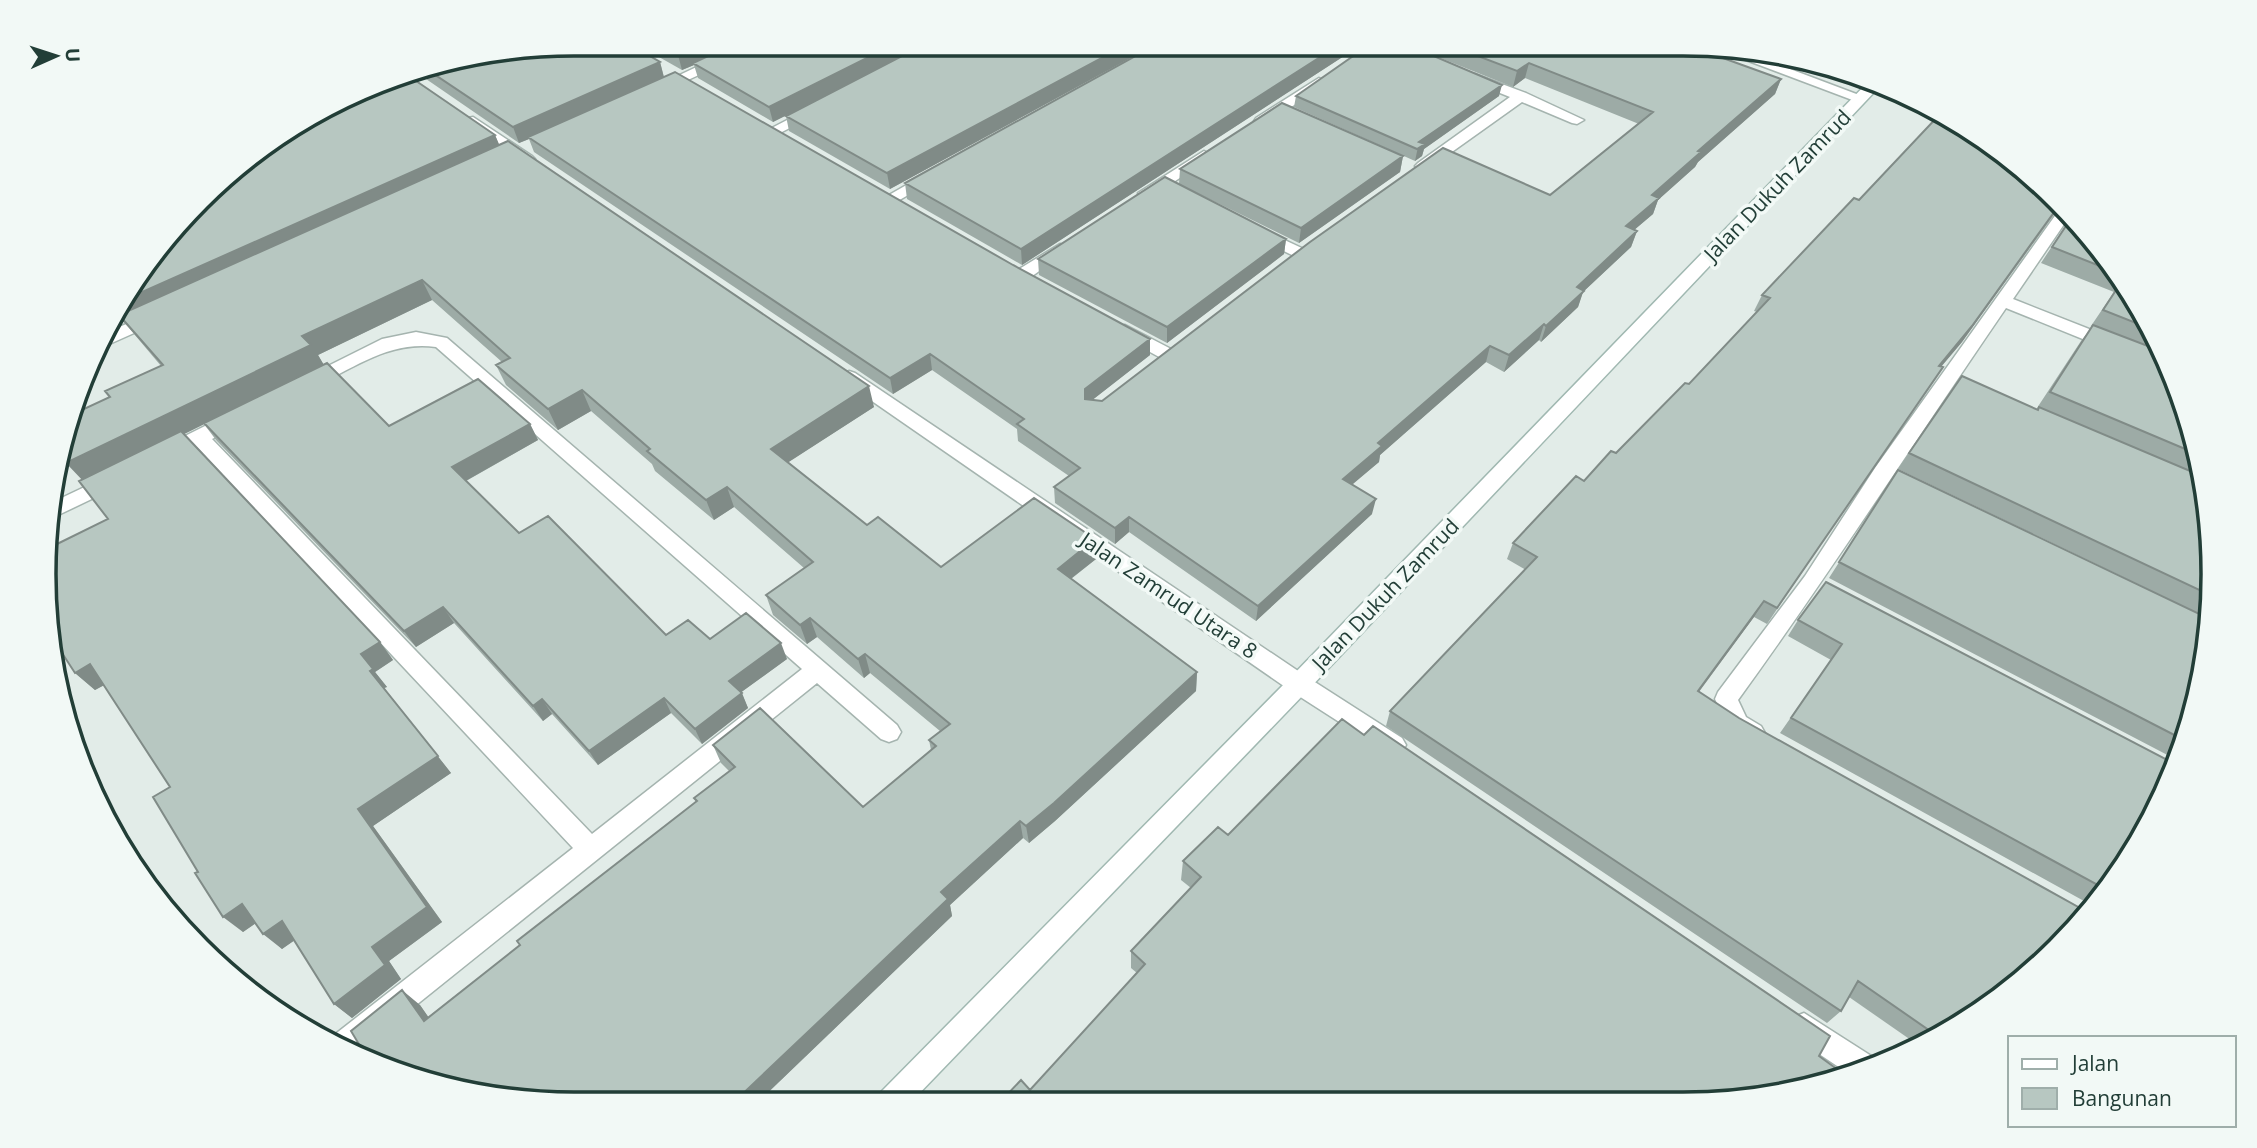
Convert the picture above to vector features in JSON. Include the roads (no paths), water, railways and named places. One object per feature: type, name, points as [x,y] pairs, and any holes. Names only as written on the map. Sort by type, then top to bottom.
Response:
[{"type":"street","points":[[644,94],[729,56]]},
{"type":"street","points":[[1779,65],[1868,90]]},
{"type":"street","points":[[659,66],[704,91]]},
{"type":"street","points":[[1244,132],[1285,112],[1331,73]]},
{"type":"street","points":[[1462,73],[1577,120]]},
{"type":"street","name":"Jalan Dukuh Zamrud","points":[[901,1092],[1299,684],[1868,90]]},
{"type":"street","points":[[1409,171],[1521,96]]},
{"type":"street","points":[[773,131],[821,106]]},
{"type":"street","points":[[454,109],[526,148],[540,167]]},
{"type":"street","points":[[1138,198],[1220,146]]},
{"type":"street","points":[[496,162],[526,148]]},
{"type":"street","points":[[890,199],[949,167]]},
{"type":"street","points":[[1161,183],[1184,195]]},
{"type":"street","points":[[1774,744],[1738,724],[1726,699],[1889,476],[2060,219]]},
{"type":"street","points":[[1242,224],[1300,254]]},
{"type":"street","points":[[2053,229],[2074,236]]},
{"type":"street","points":[[1022,275],[1068,244]]},
{"type":"street","points":[[2003,301],[2130,351]]},
{"type":"street","points":[[114,335],[175,308]]},
{"type":"street","points":[[1107,321],[1168,354]]},
{"type":"street","points":[[293,390],[388,343],[416,338],[441,342],[889,732]]},
{"type":"street","name":"Jalan Zamrud Utara 8","points":[[837,369],[1299,684],[1411,757]]},
{"type":"street","points":[[150,462],[258,408]]},
{"type":"street","points":[[199,437],[591,850]]},
{"type":"street","points":[[60,508],[126,474]]},
{"type":"street","points":[[1812,582],[1836,595]]},
{"type":"street","points":[[349,1041],[817,670]]},
{"type":"street","points":[[1787,1015],[1856,1062]]}]
